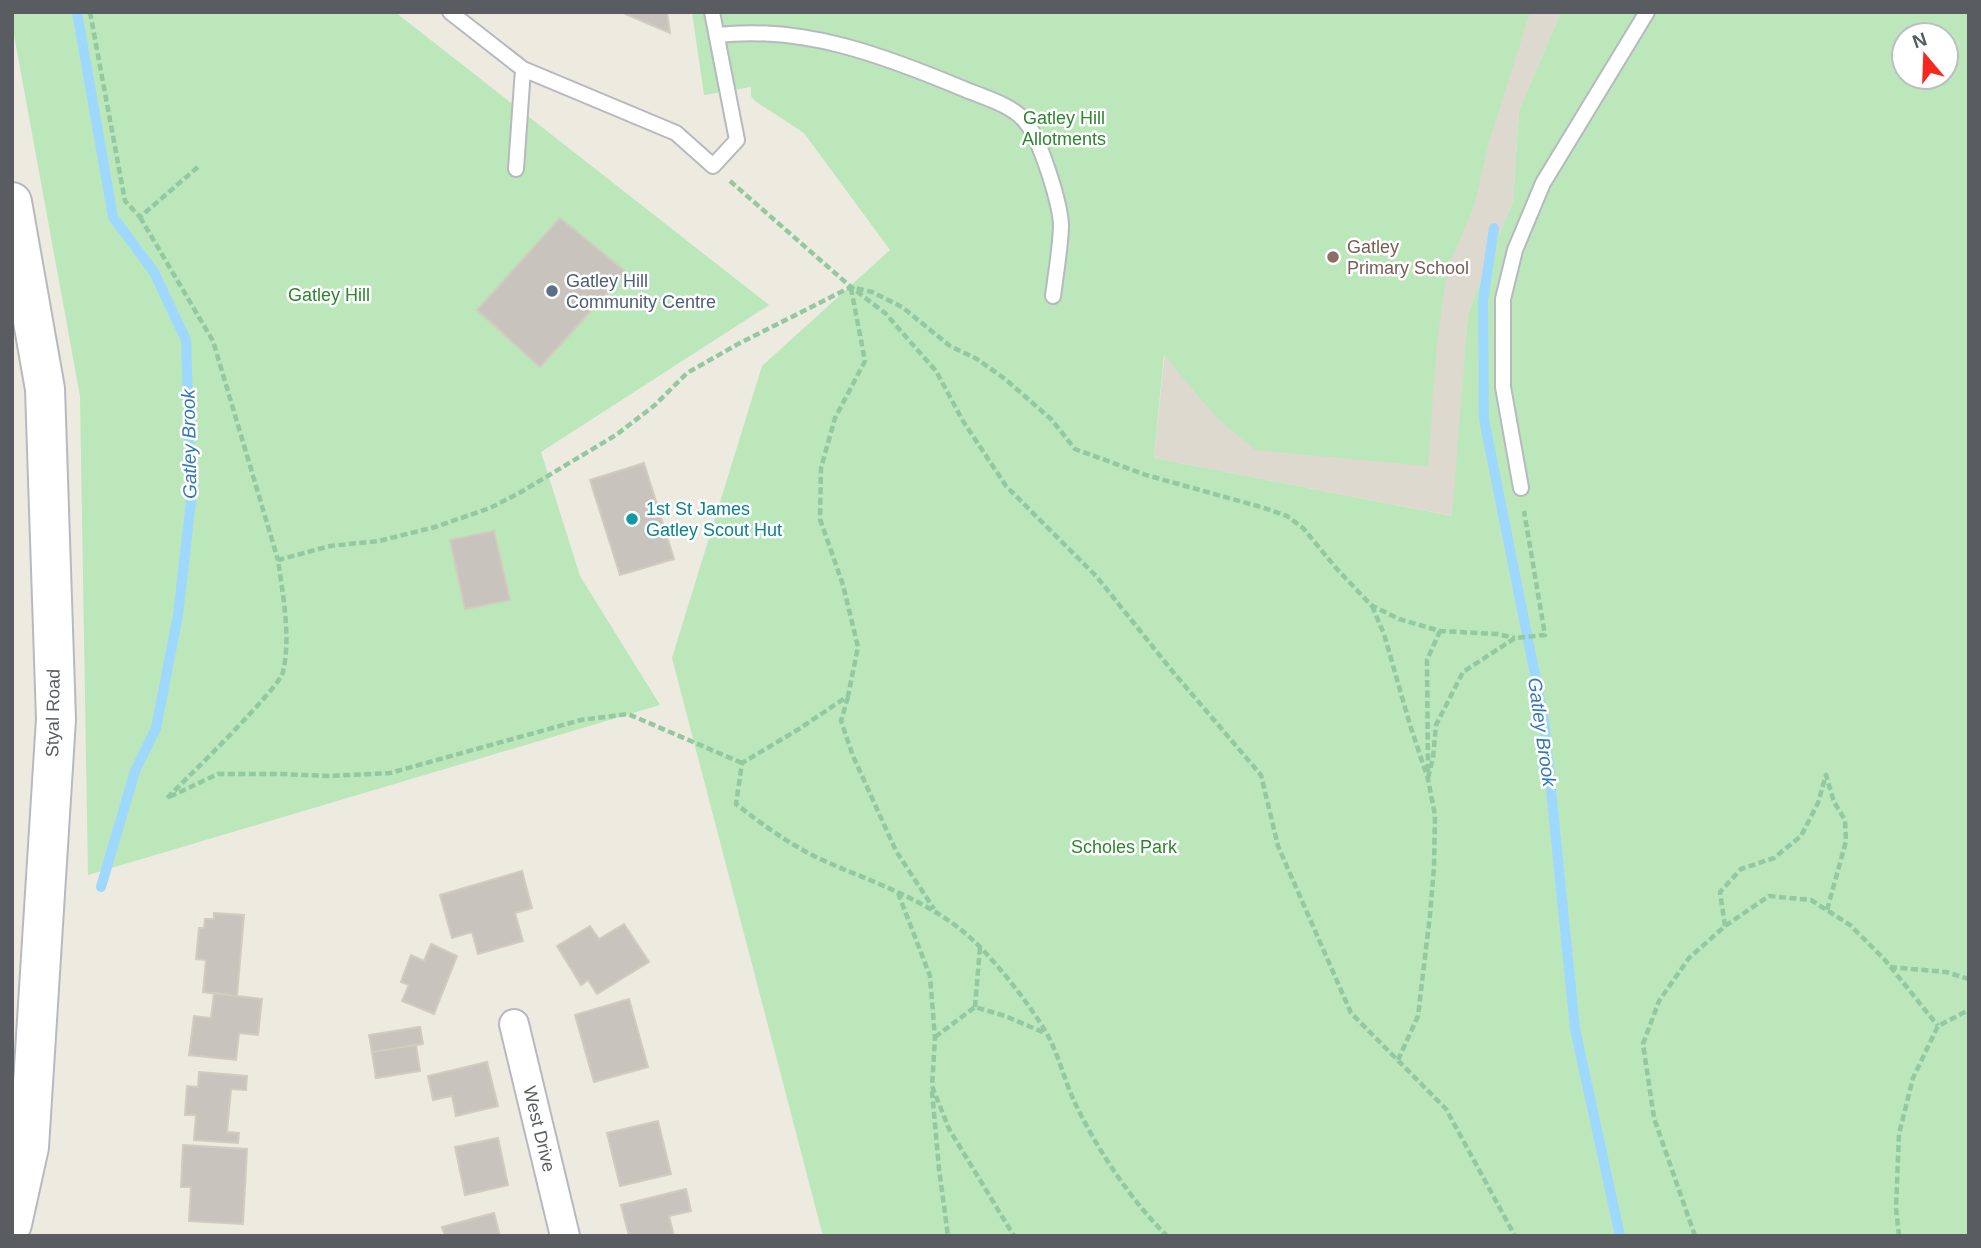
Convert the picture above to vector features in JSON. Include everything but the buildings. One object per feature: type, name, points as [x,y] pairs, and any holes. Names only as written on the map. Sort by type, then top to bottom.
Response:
[{"type":"main road","name":"Styal Road","points":[[12,202],[45,389],[55,719],[29,1146],[12,1224]]},
{"type":"street","name":"West Drive","points":[[514,1024],[565,1236]]},
{"type":"lane","points":[[450,12],[523,69],[676,133],[713,166],[737,141],[712,12]]},
{"type":"lane","points":[[1521,488],[1503,387],[1503,299],[1515,250],[1543,183],[1647,12]]},
{"type":"lane","points":[[717,35],[771,33],[850,46],[971,91],[1025,120],[1037,141],[1051,181],[1061,224],[1053,296]]},
{"type":"lane","points":[[516,169],[523,69]]},
{"type":"path","points":[[90,12],[125,201],[140,217],[214,341],[278,560],[286,620],[283,675],[255,708],[167,798],[218,775],[328,776],[390,773],[581,720],[628,714],[742,763]]},
{"type":"path","points":[[140,217],[200,166]]},
{"type":"path","points":[[713,166],[851,288],[885,313],[936,371],[963,421],[1006,486],[1097,577],[1261,775],[1278,846],[1351,1013],[1446,1109],[1515,1236]]},
{"type":"path","points":[[278,560],[330,546],[379,541],[435,527],[490,508],[616,435],[654,405],[687,373],[738,344],[851,288],[872,292],[902,307],[950,346],[977,359],[1005,379],[1051,419],[1075,449],[1146,475],[1287,516],[1303,528],[1371,605],[1384,634],[1428,779],[1435,815],[1430,915],[1418,1016],[1398,1060]]},
{"type":"path","points":[[851,288],[864,361],[835,418],[821,468],[820,519],[843,585],[858,647],[841,721],[853,755],[896,851],[934,909]]},
{"type":"path","points":[[1371,605],[1399,618],[1440,631],[1497,634],[1515,638],[1545,635],[1521,488]]},
{"type":"path","points":[[1428,779],[1427,660],[1440,631]]},
{"type":"path","points":[[1428,779],[1436,725],[1463,672],[1515,638]]},
{"type":"path","points":[[742,763],[848,696]]},
{"type":"path","points":[[742,763],[736,804],[776,835],[818,858],[934,909],[980,947],[1019,993],[1047,1034],[1074,1101],[1102,1150],[1149,1218],[1167,1236]]},
{"type":"path","points":[[1725,926],[1720,892],[1741,869],[1774,858],[1801,836],[1818,803],[1826,775],[1834,802],[1845,820],[1846,841],[1827,910]]},
{"type":"path","points":[[897,892],[930,976],[934,1038],[932,1086],[948,1236]]},
{"type":"path","points":[[1695,1236],[1654,1118],[1643,1044],[1659,1001],[1689,958],[1725,926],[1769,896],[1811,900],[1850,925],[1890,967],[1938,1026]]},
{"type":"path","points":[[934,1038],[975,1007],[980,947]]},
{"type":"path","points":[[1890,967],[1946,972],[1969,979]]},
{"type":"path","points":[[975,1007],[1005,1016],[1047,1034]]},
{"type":"path","points":[[1899,1236],[1896,1208],[1899,1133],[1913,1078],[1938,1026],[1969,1010]]},
{"type":"path","points":[[932,1086],[949,1129],[1014,1236]]},
{"type":"shaded area","name":"Gatley Primary School","points":[[1169,12],[1561,12],[1519,111],[1513,201],[1468,313],[1453,516],[1154,458],[1184,168]]},
{"type":"green space","name":"Gatley Hill","points":[[12,12],[395,12],[769,305],[541,452],[580,576],[660,705],[88,875],[80,396]]},
{"type":"green space","name":"Scholes Park","points":[[692,12],[1530,12],[1489,142],[1474,206],[1447,270],[1437,342],[1428,466],[1255,450],[1217,418],[1164,355],[1154,458],[1452,516],[1468,313],[1513,201],[1519,111],[1561,12],[1969,12],[1969,1236],[823,1236],[672,658],[762,366],[890,250],[804,133],[755,101],[751,96],[751,87],[704,95]]},
{"type":"waterway","name":"Gatley Brook","points":[[77,12],[113,217],[154,272],[186,340],[191,501],[178,615],[156,728],[135,771],[101,887]]},
{"type":"waterway","name":"Gatley Brook","points":[[1494,228],[1483,301],[1484,419],[1544,720],[1575,1029],[1620,1236]]},
{"type":"place","name":"Gatley Primary School","points":[[1333,257]]},
{"type":"place","name":"Gatley Hill Community Centre","points":[[552,291]]},
{"type":"place","name":"1st St James Gatley Scout Hut","points":[[632,519]]},
{"type":"park label","name":"Gatley Hill Allotments","points":[[1064,128]]}]
